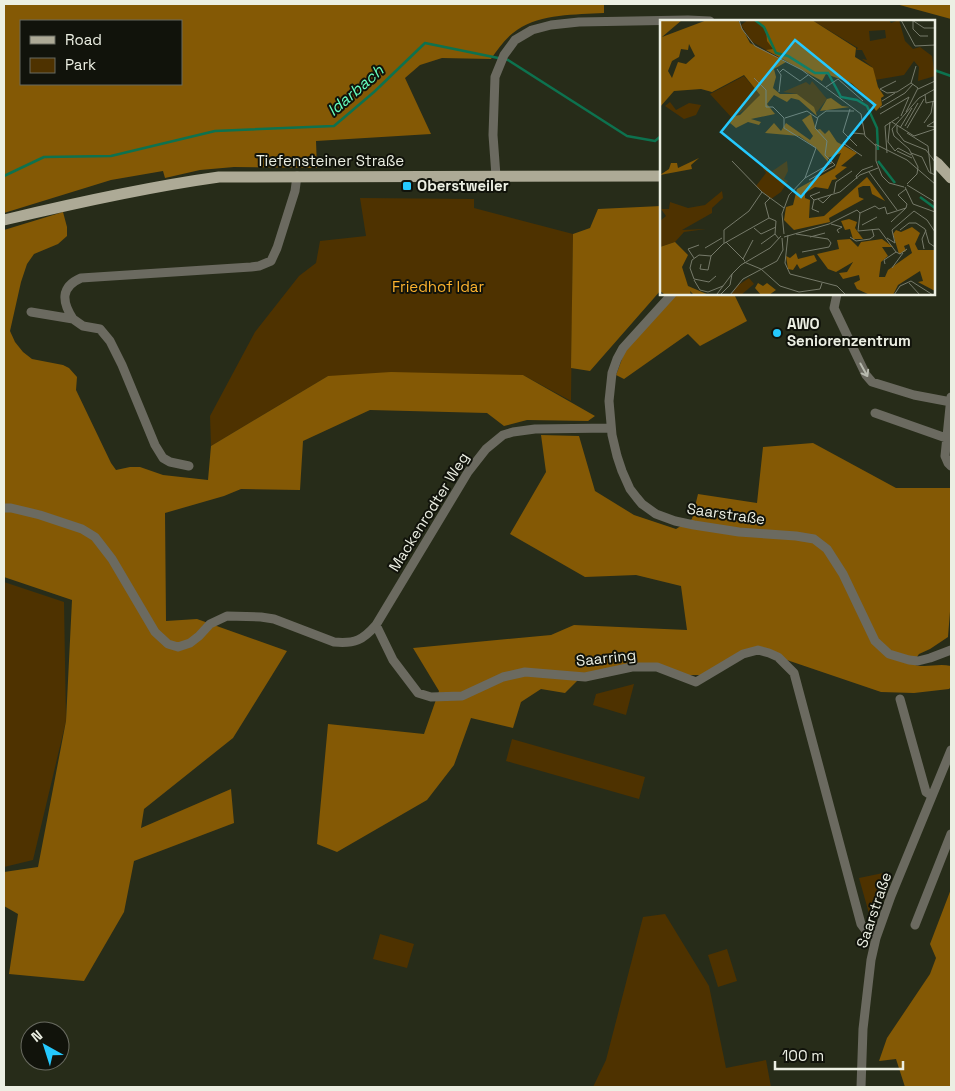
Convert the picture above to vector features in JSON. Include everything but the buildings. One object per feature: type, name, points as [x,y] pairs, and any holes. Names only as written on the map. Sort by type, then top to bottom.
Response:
[{"type":"main road","points":[[935,163],[951,178]]},
{"type":"main road","name":"Tiefensteiner Straße","points":[[4,220],[60,206],[219,177],[660,176]]},
{"type":"street","points":[[496,176],[493,135],[495,77],[504,55],[515,40],[532,30],[551,25],[578,22],[660,20]]},
{"type":"street","points":[[189,466],[170,462],[163,458],[155,444],[110,341],[100,330],[83,326],[73,319],[67,309],[66,288],[81,278],[251,267],[271,261],[277,248],[295,190],[297,176]]},
{"type":"street","name":"Saarstraße","points":[[671,295],[623,348],[616,359],[612,374],[609,400],[611,428],[617,456],[630,489],[648,509],[665,518],[706,528],[814,539],[827,548],[843,574],[875,641],[888,654],[918,661],[951,650]]},
{"type":"street","points":[[837,295],[834,308],[866,375],[872,382],[914,395],[951,402]]},
{"type":"street","points":[[31,312],[73,319]]},
{"type":"street","points":[[951,397],[945,456],[951,466]]},
{"type":"street","points":[[875,413],[946,438]]},
{"type":"street","name":"Mackenrodter Weg","points":[[4,508],[40,514],[82,529],[95,537],[112,559],[155,632],[168,644],[178,647],[190,643],[210,624],[227,616],[274,619],[334,642],[354,642],[368,635],[376,625],[468,472],[486,448],[493,442],[503,436],[525,429],[611,428]]},
{"type":"street","name":"Saarring","points":[[376,625],[393,660],[418,693],[430,697],[462,696],[503,677],[525,672],[585,677],[632,667],[657,668],[696,682],[743,654],[758,650],[778,657],[794,673],[861,924],[867,932],[876,938]]},
{"type":"street","points":[[900,700],[926,792],[932,796]]},
{"type":"street","name":"Saarstraße","points":[[861,1087],[863,1029],[871,960],[876,938],[891,896],[951,750]]},
{"type":"street","points":[[915,925],[951,834]]},
{"type":"green space","name":"Friedhof Idar","points":[[360,198],[474,199],[474,208],[573,234],[571,401],[523,375],[328,376],[211,446],[210,416],[255,332],[299,276],[316,263],[320,241],[366,236]]},
{"type":"green space","points":[[4,582],[64,602],[66,721],[33,860],[4,867]]},
{"type":"green space","points":[[634,684],[626,715],[593,705],[596,694]]},
{"type":"green space","points":[[512,739],[645,777],[639,799],[506,761]]},
{"type":"green space","points":[[888,872],[870,917],[859,878]]},
{"type":"green space","points":[[665,914],[709,986],[726,1068],[766,1060],[771,1087],[593,1087],[606,1060],[643,917]]},
{"type":"green space","points":[[380,934],[414,944],[407,968],[373,959]]},
{"type":"green space","points":[[727,949],[737,981],[718,987],[708,955]]},
{"type":"shaded area","points":[[4,4],[604,4],[604,13],[559,16],[527,24],[509,36],[491,59],[442,58],[420,65],[405,78],[431,134],[316,141],[317,168],[234,167],[200,170],[165,178],[163,171],[111,180],[4,213]]},
{"type":"shaded area","points":[[896,4],[951,4],[951,19]]},
{"type":"shaded area","points":[[660,206],[660,291],[590,371],[571,368],[573,234],[590,228],[598,209]]},
{"type":"shaded area","points":[[63,212],[67,236],[58,244],[34,254],[27,264],[10,331],[15,342],[32,359],[63,365],[69,368],[77,377],[76,390],[116,470],[140,467],[163,475],[208,480],[211,446],[328,376],[391,372],[523,375],[595,416],[588,421],[527,420],[504,426],[487,413],[370,410],[303,441],[300,490],[241,489],[224,496],[165,513],[166,621],[197,619],[287,651],[233,738],[144,809],[141,828],[231,789],[234,823],[134,861],[124,912],[84,981],[9,974],[18,914],[4,906],[4,872],[38,867],[66,721],[72,600],[4,577],[4,230]]},
{"type":"shaded area","points":[[674,295],[734,295],[747,321],[700,346],[688,334],[624,379],[616,375],[625,351]]},
{"type":"shaded area","points":[[541,435],[579,436],[595,491],[634,515],[676,529],[692,519],[698,494],[757,503],[763,447],[813,443],[896,488],[951,488],[951,599],[948,637],[919,654],[912,664],[921,666],[951,666],[951,687],[949,689],[914,693],[881,692],[778,657],[763,647],[703,675],[686,675],[658,664],[585,673],[565,693],[541,689],[521,702],[513,728],[471,718],[454,765],[427,800],[337,852],[317,844],[328,724],[424,734],[439,691],[413,648],[551,635],[574,625],[687,630],[681,586],[636,575],[585,577],[510,534],[546,472]]},
{"type":"shaded area","points":[[951,889],[951,1087],[905,1087],[896,1059],[879,1061],[887,1038],[930,974],[936,958],[930,944]]},
{"type":"waterway","name":"Idarbach","points":[[4,176],[44,157],[111,156],[215,131],[334,126],[374,92],[425,43],[508,60],[627,136],[655,141],[660,137]]},
{"type":"waterway","name":"Idarbach","points":[[935,70],[951,76]]},
{"type":"place","name":"Oberstweiler","points":[[407,186]]},
{"type":"place","name":"AWO Seniorenzentrum","points":[[777,333]]}]
